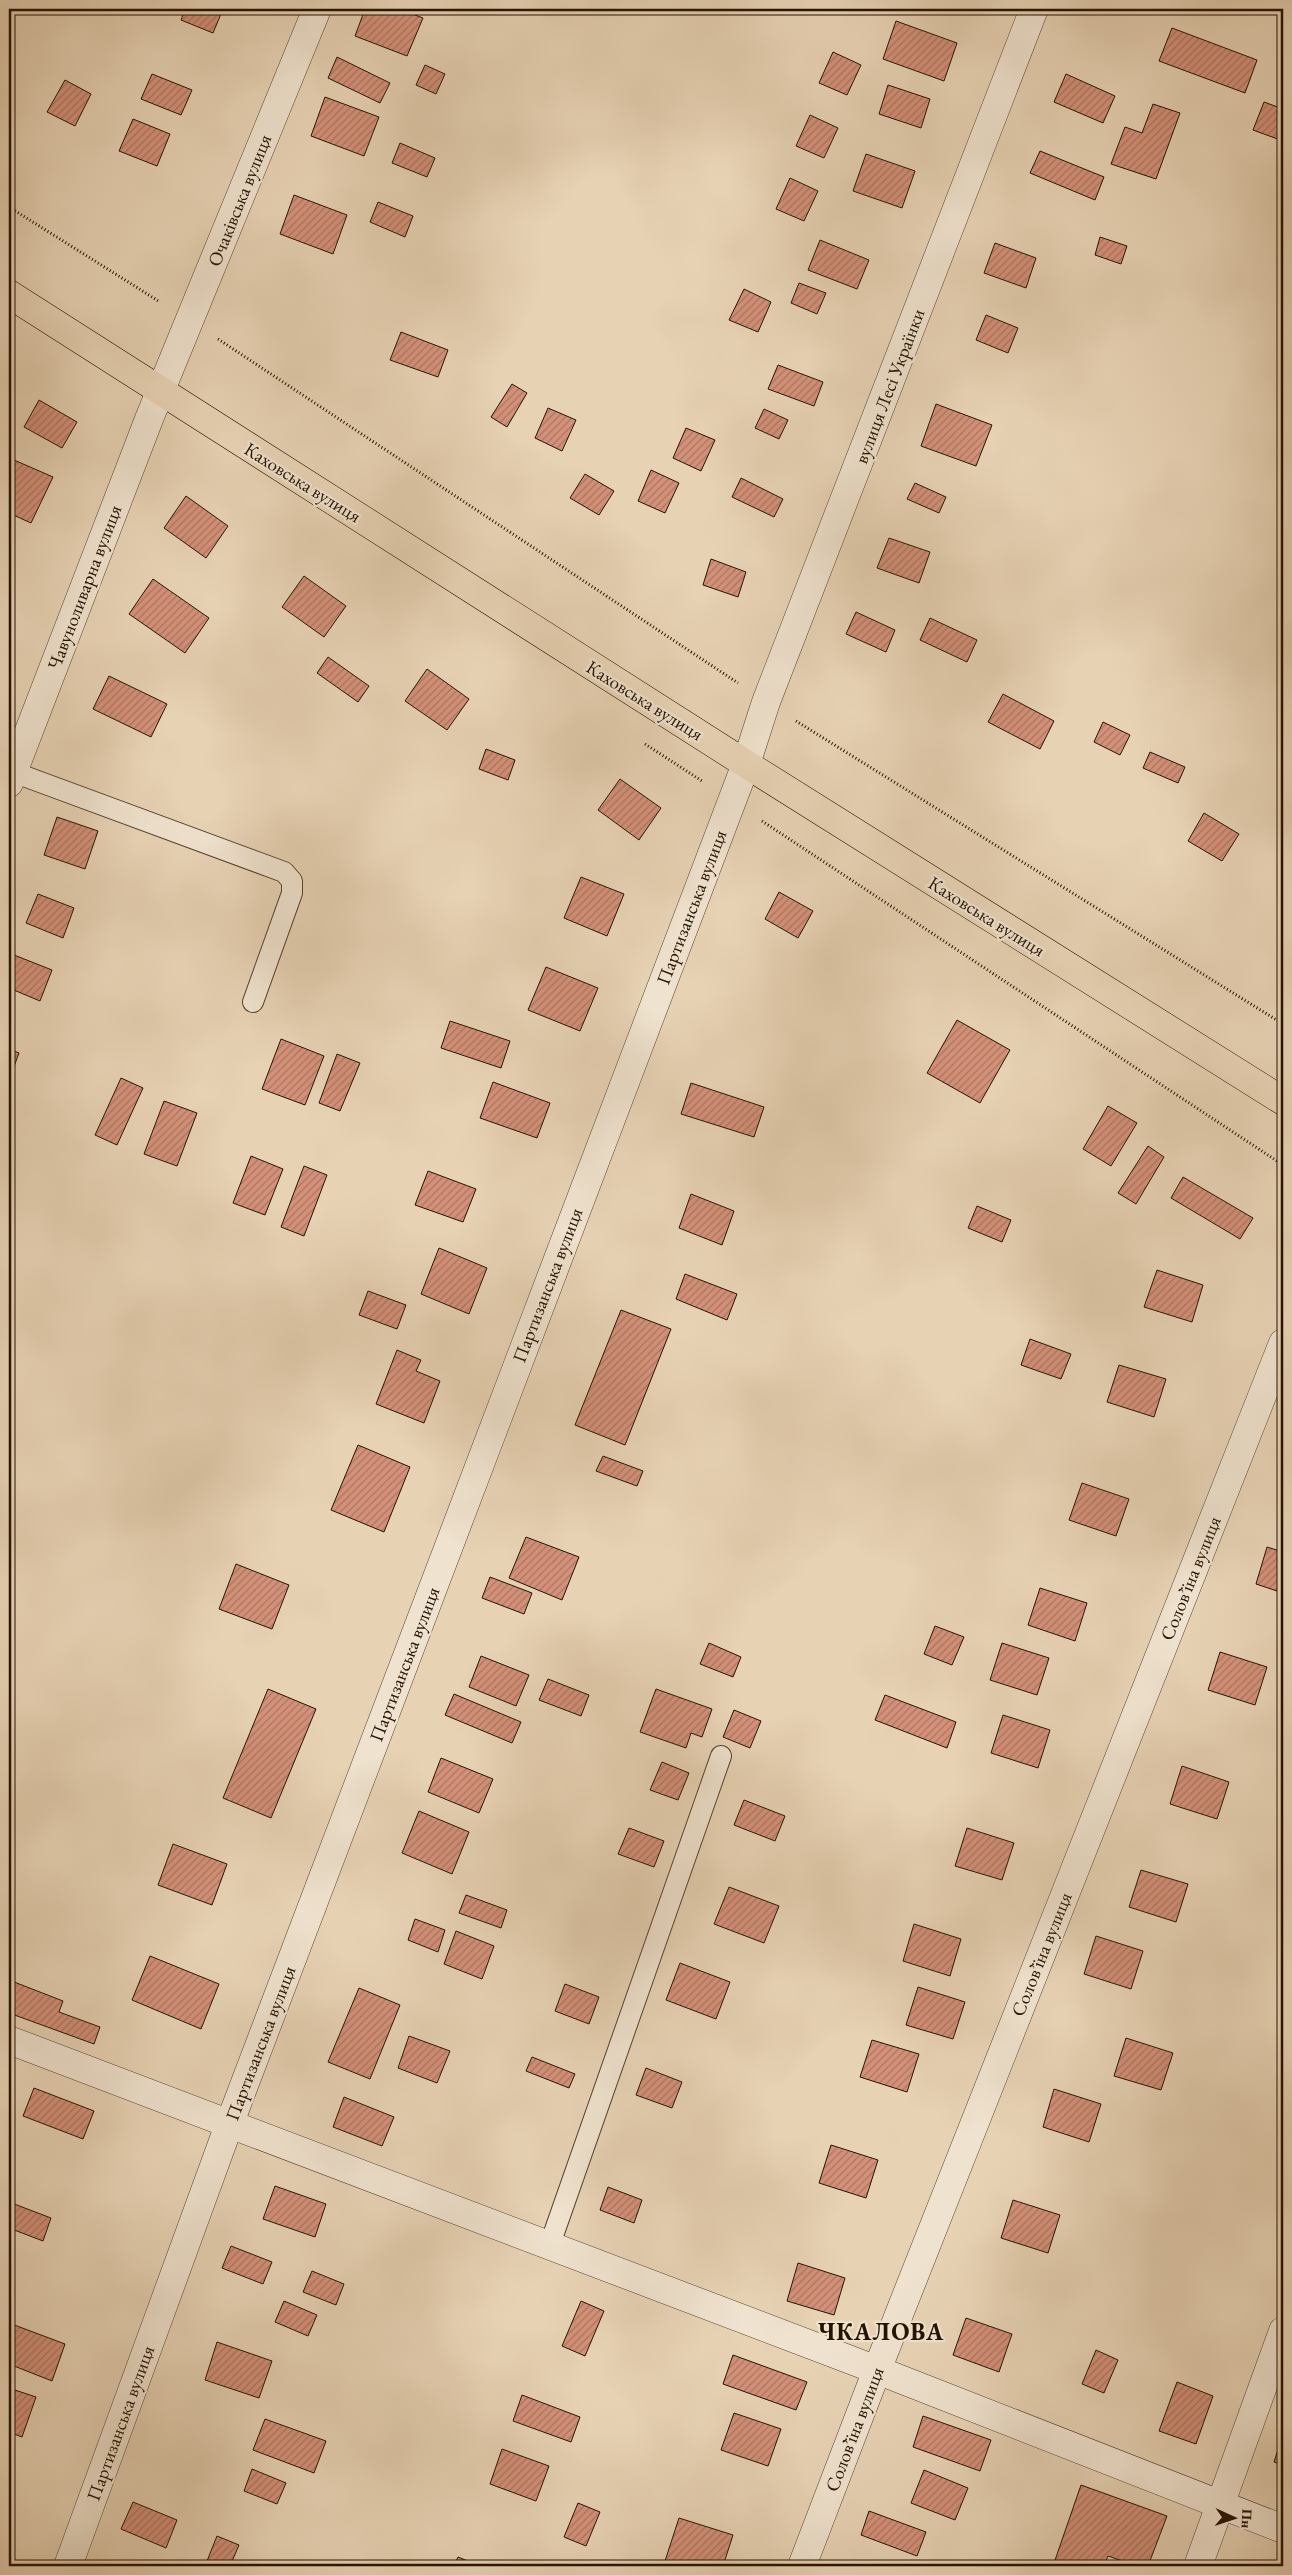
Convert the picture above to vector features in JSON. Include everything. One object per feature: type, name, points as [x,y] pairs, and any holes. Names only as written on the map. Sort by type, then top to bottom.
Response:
[{"type":"main road","name":"Каховська вулиця","points":[[9,294],[746,764],[1283,1101]]},
{"type":"street","name":"Очаківська вулиця","points":[[160,391],[316,9]]},
{"type":"street","name":"вулиця Лесі Українки","points":[[746,764],[766,702],[1034,9]]},
{"type":"street","name":"Чавуноливарна вулиця","points":[[11,778],[160,391]]},
{"type":"street","name":"Партизанська вулиця","points":[[68,2566],[229,2125],[746,764]]},
{"type":"street","name":"Соловʼїна вулиця","points":[[802,2566],[877,2370],[1283,1344]]},
{"type":"street","points":[[9,2040],[549,2247],[877,2370],[1283,2529]]},
{"type":"street","points":[[1198,2566],[1283,2331]]},
{"type":"lane","points":[[11,778],[284,872],[292,882],[292,893],[252,1002]]},
{"type":"lane","points":[[549,2247],[721,1756]]},
{"type":"path","points":[[9,207],[190,320],[766,702],[1283,1024]]},
{"type":"path","points":[[640,740],[1283,1165]]},
{"type":"building","points":[[185,9],[223,9],[213,33],[181,20]]},
{"type":"building","points":[[365,9],[399,9],[423,18],[407,56],[355,36]]},
{"type":"building","points":[[896,21],[957,43],[944,81],[883,59]]},
{"type":"building","points":[[1172,28],[1257,60],[1245,93],[1159,61]]},
{"type":"building","points":[[833,52],[861,65],[847,95],[819,83]]},
{"type":"building","points":[[337,57],[390,83],[380,103],[328,78]]},
{"type":"building","points":[[425,65],[445,74],[436,94],[416,85]]},
{"type":"building","points":[[152,74],[192,90],[181,115],[141,99]]},
{"type":"building","points":[[1066,74],[1115,96],[1103,123],[1054,102]]},
{"type":"building","points":[[65,80],[91,94],[75,126],[47,112]]},
{"type":"building","points":[[888,85],[930,99],[921,128],[879,114]]},
{"type":"building","points":[[325,97],[379,117],[364,156],[311,136]]},
{"type":"building","points":[[1264,102],[1283,109],[1283,141],[1253,130]]},
{"type":"building","points":[[1153,104],[1180,113],[1156,179],[1111,164],[1125,127],[1142,133]]},
{"type":"building","points":[[810,115],[838,128],[824,158],[796,146]]},
{"type":"building","points":[[133,119],[170,134],[157,166],[119,151]]},
{"type":"building","points":[[400,143],[435,158],[427,177],[392,163]]},
{"type":"building","points":[[1040,151],[1104,177],[1095,200],[1030,173]]},
{"type":"building","points":[[866,154],[915,171],[902,208],[853,191]]},
{"type":"building","points":[[790,178],[818,191],[804,221],[776,209]]},
{"type":"building","points":[[294,195],[347,215],[333,254],[280,234]]},
{"type":"building","points":[[378,202],[413,216],[405,237],[370,222]]},
{"type":"building","points":[[1100,237],[1127,246],[1121,264],[1095,255]]},
{"type":"building","points":[[820,240],[869,260],[857,289],[808,270]]},
{"type":"building","points":[[995,243],[1036,258],[1026,288],[984,273]]},
{"type":"building","points":[[799,283],[826,293],[817,314],[791,303]]},
{"type":"building","points":[[744,289],[771,302],[758,332],[729,320]]},
{"type":"building","points":[[986,315],[1018,328],[1008,353],[976,340]]},
{"type":"building","points":[[401,332],[448,350],[438,377],[390,360]]},
{"type":"building","points":[[778,365],[823,382],[814,406],[768,389]]},
{"type":"building","points":[[512,384],[527,393],[507,427],[491,417]]},
{"type":"building","points":[[39,400],[77,422],[62,448],[24,427]]},
{"type":"building","points":[[9,404],[13,407],[9,415]]},
{"type":"building","points":[[936,404],[992,425],[976,466],[921,446]]},
{"type":"building","points":[[548,408],[576,420],[562,451],[535,438]]},
{"type":"building","points":[[764,409],[788,420],[779,439],[755,428]]},
{"type":"building","points":[[686,428],[715,440],[701,471],[673,458]]},
{"type":"building","points":[[14,460],[53,477],[31,523],[9,513],[9,471]]},
{"type":"building","points":[[651,470],[679,483],[665,513],[638,501]]},
{"type":"building","points":[[585,474],[614,491],[599,515],[570,498]]},
{"type":"building","points":[[741,478],[783,499],[774,517],[732,497]]},
{"type":"building","points":[[915,483],[946,497],[939,513],[907,499]]},
{"type":"building","points":[[186,496],[228,526],[206,558],[164,528]]},
{"type":"building","points":[[889,538],[930,552],[919,583],[877,568]]},
{"type":"building","points":[[711,559],[746,572],[738,597],[703,585]]},
{"type":"building","points":[[304,576],[346,606],[324,637],[282,607]]},
{"type":"building","points":[[153,579],[209,618],[185,653],[129,614]]},
{"type":"building","points":[[1280,591],[1283,591],[1283,610],[1278,610]]},
{"type":"building","points":[[856,612],[895,630],[886,652],[846,634]]},
{"type":"building","points":[[930,618],[977,640],[967,662],[920,640]]},
{"type":"building","points":[[328,657],[369,686],[358,702],[317,673]]},
{"type":"building","points":[[427,669],[469,699],[447,730],[405,701]]},
{"type":"building","points":[[109,676],[167,704],[151,737],[93,709]]},
{"type":"building","points":[[1003,694],[1054,721],[1040,749],[988,722]]},
{"type":"building","points":[[1103,722],[1130,735],[1120,755],[1094,742]]},
{"type":"building","points":[[486,749],[515,760],[508,780],[479,769]]},
{"type":"building","points":[[1150,752],[1185,767],[1178,783],[1143,768]]},
{"type":"building","points":[[620,779],[661,808],[639,840],[598,810]]},
{"type":"building","points":[[1204,813],[1239,834],[1222,861],[1188,841]]},
{"type":"building","points":[[57,817],[98,831],[85,869],[44,855]]},
{"type":"building","points":[[581,877],[624,894],[607,936],[564,918]]},
{"type":"building","points":[[779,892],[813,911],[798,938],[765,919]]},
{"type":"building","points":[[38,894],[74,908],[63,938],[26,923]]},
{"type":"building","points":[[9,953],[52,970],[40,1001],[9,988]]},
{"type":"building","points":[[546,967],[598,988],[580,1031],[528,1010]]},
{"type":"building","points":[[957,1020],[1010,1050],[980,1103],[927,1073]]},
{"type":"building","points":[[450,1021],[510,1041],[501,1068],[441,1048]]},
{"type":"building","points":[[281,1039],[324,1056],[305,1105],[262,1089]]},
{"type":"building","points":[[9,1049],[19,1053],[9,1080]]},
{"type":"building","points":[[337,1054],[360,1063],[340,1111],[319,1103]]},
{"type":"building","points":[[121,1078],[143,1088],[117,1145],[95,1135]]},
{"type":"building","points":[[493,1082],[550,1103],[537,1138],[480,1118]]},
{"type":"building","points":[[691,1083],[764,1107],[754,1137],[681,1114]]},
{"type":"building","points":[[164,1101],[197,1113],[177,1166],[144,1154]]},
{"type":"building","points":[[1108,1106],[1137,1123],[1111,1166],[1083,1149]]},
{"type":"building","points":[[1148,1146],[1164,1157],[1136,1204],[1118,1193]]},
{"type":"building","points":[[251,1156],[283,1169],[265,1215],[233,1203]]},
{"type":"building","points":[[304,1166],[327,1175],[304,1236],[281,1227]]},
{"type":"building","points":[[428,1171],[476,1189],[463,1222],[415,1205]]},
{"type":"building","points":[[1183,1177],[1253,1218],[1240,1239],[1171,1198]]},
{"type":"building","points":[[691,1194],[734,1211],[722,1245],[679,1228]]},
{"type":"building","points":[[977,1206],[1011,1220],[1002,1242],[968,1228]]},
{"type":"building","points":[[439,1248],[487,1268],[469,1314],[421,1294]]},
{"type":"building","points":[[1157,1270],[1203,1285],[1192,1322],[1144,1307]]},
{"type":"building","points":[[685,1274],[737,1294],[727,1320],[676,1299]]},
{"type":"building","points":[[368,1291],[406,1305],[397,1329],[359,1315]]},
{"type":"building","points":[[621,1310],[671,1329],[625,1445],[575,1425]]},
{"type":"building","points":[[1030,1339],[1071,1354],[1061,1379],[1021,1365]]},
{"type":"building","points":[[397,1350],[421,1360],[416,1371],[440,1381],[424,1423],[376,1404]]},
{"type":"building","points":[[1119,1365],[1166,1379],[1154,1417],[1107,1402]]},
{"type":"building","points":[[358,1445],[410,1467],[384,1532],[331,1510]]},
{"type":"building","points":[[603,1456],[643,1471],[637,1486],[596,1471]]},
{"type":"building","points":[[1082,1483],[1129,1499],[1116,1536],[1069,1520]]},
{"type":"building","points":[[526,1537],[579,1557],[562,1600],[509,1578]]},
{"type":"building","points":[[1267,1547],[1283,1552],[1283,1593],[1256,1584]]},
{"type":"building","points":[[236,1564],[289,1585],[272,1629],[219,1609]]},
{"type":"building","points":[[490,1577],[532,1593],[524,1614],[482,1598]]},
{"type":"building","points":[[1040,1588],[1087,1603],[1075,1641],[1028,1625]]},
{"type":"building","points":[[935,1626],[964,1637],[952,1665],[924,1654]]},
{"type":"building","points":[[709,1643],[741,1657],[733,1677],[700,1664]]},
{"type":"building","points":[[1002,1643],[1049,1658],[1037,1695],[990,1680]]},
{"type":"building","points":[[1220,1652],[1267,1667],[1255,1705],[1208,1690]]},
{"type":"building","points":[[481,1656],[529,1675],[516,1706],[469,1687]]},
{"type":"building","points":[[548,1679],[589,1695],[581,1716],[539,1700]]},
{"type":"building","points":[[268,1689],[316,1709],[271,1818],[223,1798]]},
{"type":"building","points":[[656,1689],[712,1709],[702,1737],[691,1733],[686,1748],[640,1732]]},
{"type":"building","points":[[454,1694],[521,1722],[512,1743],[445,1715]]},
{"type":"building","points":[[885,1695],[956,1722],[947,1748],[875,1720]]},
{"type":"building","points":[[734,1710],[761,1721],[750,1748],[723,1737]]},
{"type":"building","points":[[1003,1715],[1050,1730],[1038,1768],[991,1753]]},
{"type":"building","points":[[441,1758],[493,1779],[479,1813],[428,1792]]},
{"type":"building","points":[[662,1762],[689,1773],[678,1800],[650,1790]]},
{"type":"building","points":[[1182,1766],[1229,1782],[1217,1819],[1170,1804]]},
{"type":"building","points":[[744,1800],[785,1816],[775,1841],[734,1825]]},
{"type":"building","points":[[419,1811],[469,1832],[452,1874],[402,1853]]},
{"type":"building","points":[[629,1828],[664,1841],[654,1867],[618,1854]]},
{"type":"building","points":[[967,1828],[1014,1843],[1002,1880],[955,1866]]},
{"type":"building","points":[[173,1844],[227,1864],[212,1905],[158,1885]]},
{"type":"building","points":[[1141,1870],[1188,1884],[1176,1922],[1129,1907]]},
{"type":"building","points":[[729,1887],[779,1906],[764,1943],[714,1924]]},
{"type":"building","points":[[466,1895],[507,1910],[501,1928],[459,1913]]},
{"type":"building","points":[[415,1919],[445,1930],[438,1952],[408,1940]]},
{"type":"building","points":[[914,1924],[961,1939],[950,1976],[903,1961]]},
{"type":"building","points":[[456,1931],[494,1946],[482,1979],[444,1964]]},
{"type":"building","points":[[1096,1936],[1143,1951],[1131,1989],[1084,1974]]},
{"type":"building","points":[[150,1956],[219,1984],[201,2029],[132,2000]]},
{"type":"building","points":[[680,1963],[730,1982],[716,2019],[666,2000]]},
{"type":"building","points":[[9,1980],[63,2001],[59,2012],[100,2027],[94,2044],[9,2013]]},
{"type":"building","points":[[565,1984],[599,1997],[589,2024],[555,2011]]},
{"type":"building","points":[[918,1987],[965,2002],[953,2039],[906,2025]]},
{"type":"building","points":[[359,1988],[400,2005],[370,2079],[328,2062]]},
{"type":"building","points":[[409,2036],[450,2051],[437,2083],[398,2068]]},
{"type":"building","points":[[1126,2038],[1173,2053],[1161,2090],[1114,2076]]},
{"type":"building","points":[[872,2040],[919,2054],[907,2092],[860,2077]]},
{"type":"building","points":[[532,2057],[575,2074],[569,2088],[526,2071]]},
{"type":"building","points":[[646,2068],[682,2082],[672,2108],[636,2095]]},
{"type":"building","points":[[34,2088],[94,2111],[83,2139],[23,2116]]},
{"type":"building","points":[[1054,2089],[1101,2104],[1089,2142],[1043,2127]]},
{"type":"building","points":[[344,2097],[394,2117],[382,2146],[333,2127]]},
{"type":"building","points":[[831,2145],[878,2160],[866,2198],[819,2183]]},
{"type":"building","points":[[275,2186],[326,2204],[315,2237],[263,2219]]},
{"type":"building","points":[[608,2187],[642,2200],[634,2223],[600,2210]]},
{"type":"building","points":[[1013,2200],[1060,2215],[1048,2253],[1001,2238]]},
{"type":"building","points":[[9,2202],[51,2218],[43,2241],[9,2228]]},
{"type":"building","points":[[231,2246],[272,2262],[263,2284],[222,2268]]},
{"type":"building","points":[[798,2263],[845,2278],[834,2315],[787,2301]]},
{"type":"building","points":[[312,2271],[344,2284],[336,2305],[303,2292]]},
{"type":"building","points":[[284,2301],[317,2315],[308,2336],[275,2322]]},
{"type":"building","points":[[581,2301],[604,2311],[585,2356],[562,2346]]},
{"type":"building","points":[[966,2318],[1012,2334],[999,2372],[953,2355]]},
{"type":"building","points":[[9,2323],[65,2344],[52,2381],[9,2364]]},
{"type":"building","points":[[217,2342],[272,2361],[259,2398],[205,2380]]},
{"type":"building","points":[[1096,2350],[1118,2360],[1104,2393],[1082,2384]]},
{"type":"building","points":[[733,2355],[807,2382],[796,2410],[723,2384]]},
{"type":"building","points":[[1177,2382],[1213,2396],[1196,2444],[1159,2431]]},
{"type":"building","points":[[9,2388],[36,2397],[22,2437],[9,2432]]},
{"type":"building","points":[[522,2395],[580,2417],[571,2442],[513,2421]]},
{"type":"building","points":[[734,2413],[781,2429],[768,2466],[721,2450]]},
{"type":"building","points":[[923,2416],[991,2440],[980,2471],[913,2447]]},
{"type":"building","points":[[265,2419],[326,2441],[314,2473],[253,2450]]},
{"type":"building","points":[[1283,2434],[1283,2465],[1274,2462]]},
{"type":"building","points":[[502,2449],[549,2466],[536,2501],[490,2484]]},
{"type":"building","points":[[252,2469],[286,2483],[277,2504],[244,2491]]},
{"type":"building","points":[[924,2470],[968,2488],[955,2520],[911,2503]]},
{"type":"building","points":[[1081,2485],[1167,2516],[1148,2566],[1137,2566],[1108,2556],[1104,2566],[1053,2566]]},
{"type":"building","points":[[9,2492],[13,2494],[9,2505]]},
{"type":"building","points":[[133,2502],[177,2520],[166,2548],[121,2529]]},
{"type":"building","points":[[578,2503],[600,2512],[586,2546],[564,2537]]},
{"type":"building","points":[[869,2511],[926,2532],[917,2556],[861,2535]]},
{"type":"building","points":[[679,2518],[733,2535],[723,2566],[682,2566],[665,2561]]},
{"type":"building","points":[[217,2536],[239,2545],[230,2566],[205,2566]]},
{"type":"building","points":[[458,2557],[480,2566],[454,2566]]},
{"type":"district","name":"ЧКАЛОВА","points":[[881,2332]]}]
